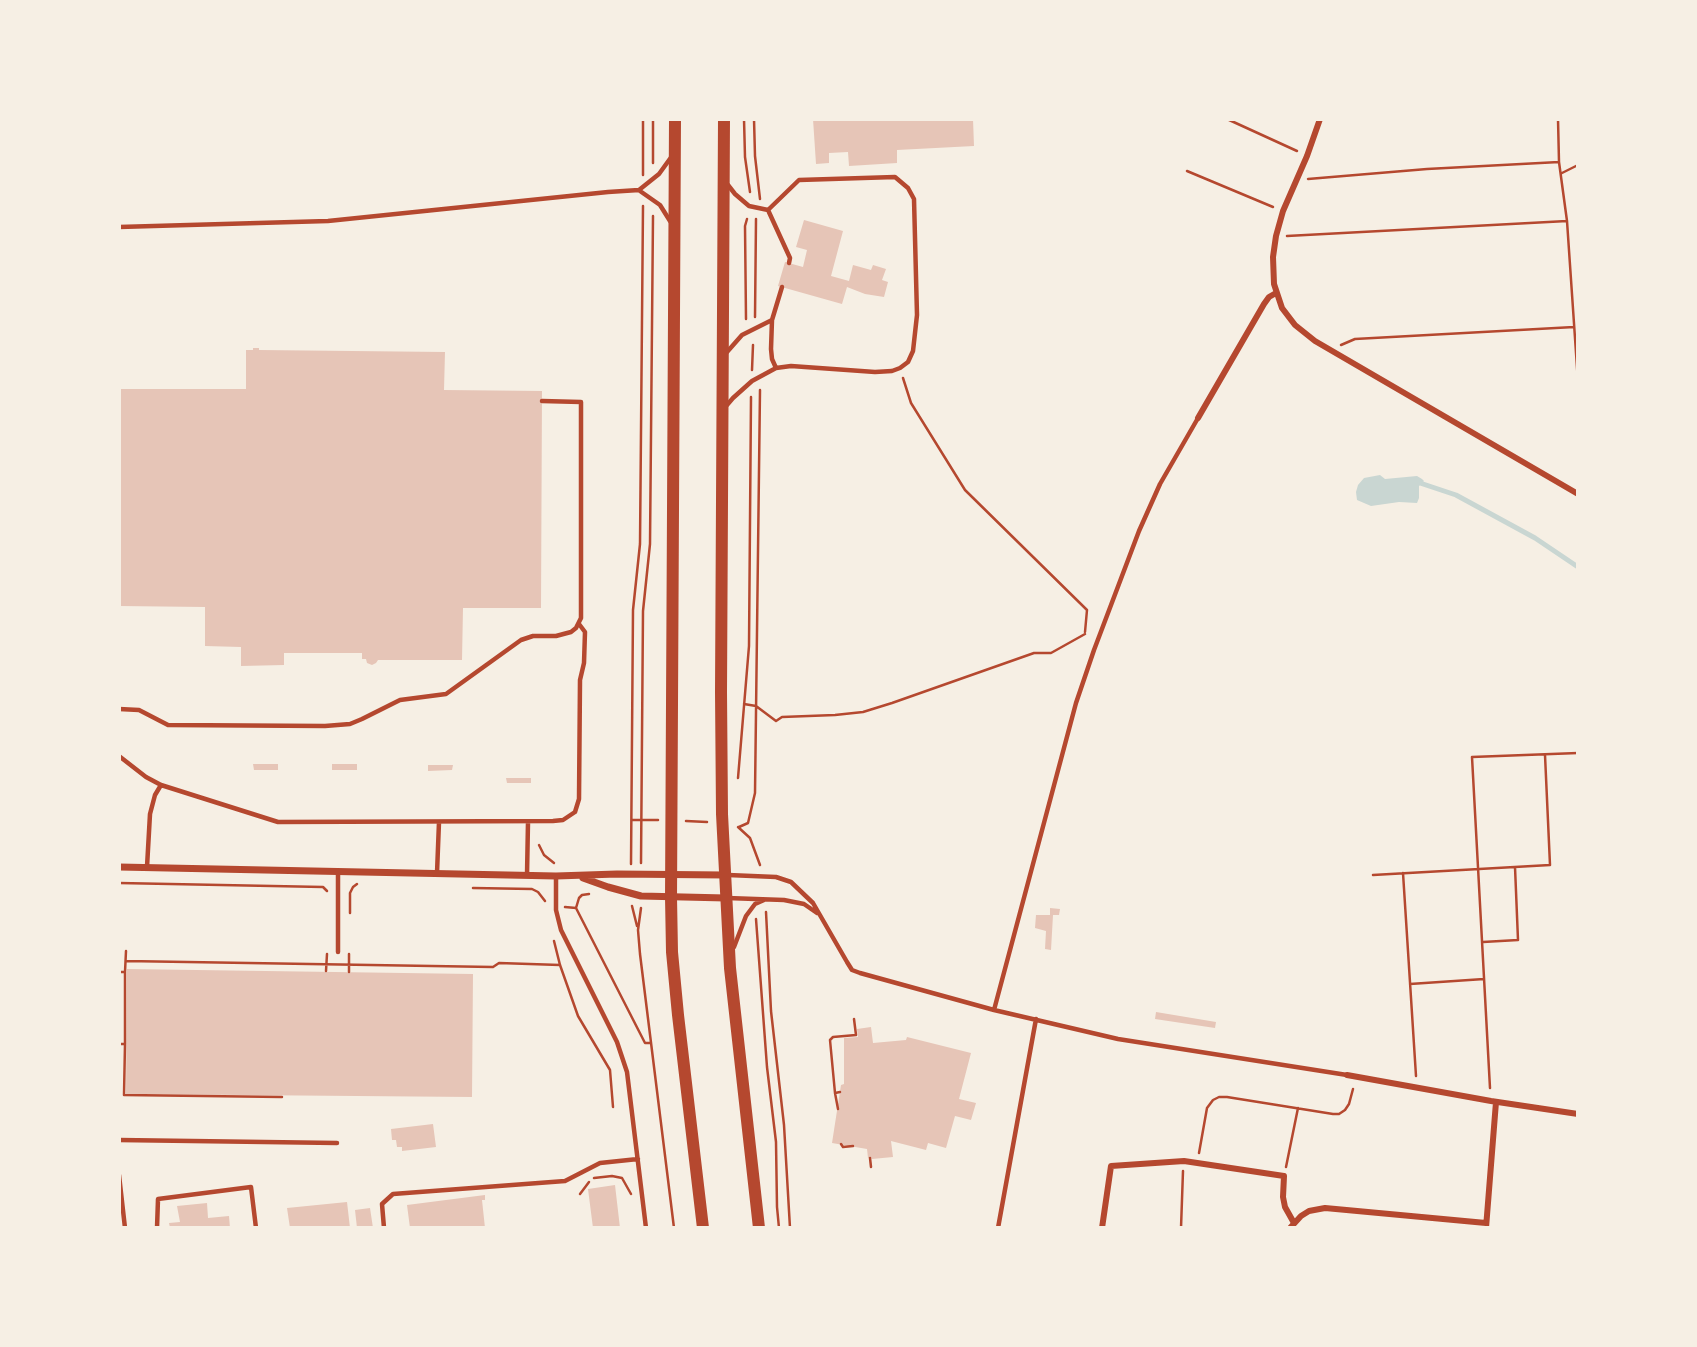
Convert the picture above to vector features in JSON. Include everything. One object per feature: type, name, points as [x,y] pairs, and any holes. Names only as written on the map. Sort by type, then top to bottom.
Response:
[{"type":"main road","points":[[675,119],[670,874],[672,952],[702,1228]]},
{"type":"main road","points":[[724,119],[721,735],[725,875],[730,968],[759,1228]]},
{"type":"street","points":[[1320,119],[1283,211],[1276,236],[1273,257],[1276,293],[1282,308],[1315,341],[1578,495]]},
{"type":"street","points":[[1198,418],[1264,304],[1276,293]]},
{"type":"street","points":[[119,867],[527,876],[725,875]]},
{"type":"street","points":[[579,876],[631,894],[671,898],[726,898]]},
{"type":"street","points":[[1351,1076],[1578,1114]]},
{"type":"street","points":[[1102,1228],[1111,1166],[1184,1161],[1284,1177],[1283,1197],[1292,1225],[1309,1211],[1325,1208],[1486,1226],[1493,1101]]},
{"type":"lane","points":[[119,227],[328,221],[642,190],[665,167],[674,151]]},
{"type":"lane","points":[[723,176],[743,202],[768,210]]},
{"type":"lane","points":[[722,419],[733,398],[752,381],[776,368],[790,366],[892,371],[908,362],[913,351],[917,315],[914,199],[908,188],[895,177],[799,180],[768,210]]},
{"type":"lane","points":[[642,190],[666,213],[674,230]]},
{"type":"lane","points":[[768,210],[790,258],[789,263]]},
{"type":"lane","points":[[776,368],[771,349],[772,320],[782,287]]},
{"type":"lane","points":[[722,362],[733,343],[742,335],[772,320]]},
{"type":"lane","points":[[119,709],[139,710],[168,724],[350,724],[400,700],[446,694],[522,640],[533,636],[571,632],[581,618],[581,402],[542,401]]},
{"type":"lane","points":[[994,1010],[1073,716],[1094,650],[1139,531],[1160,484],[1198,418]]},
{"type":"lane","points":[[119,756],[160,785],[283,823],[528,822],[567,818],[575,813],[579,799],[580,680],[584,663],[585,632],[579,624]]},
{"type":"lane","points":[[147,868],[150,814],[160,785]]},
{"type":"lane","points":[[437,874],[439,822]]},
{"type":"lane","points":[[527,876],[528,822]]},
{"type":"lane","points":[[338,873],[338,952]]},
{"type":"lane","points":[[725,875],[776,877],[785,879],[798,888],[813,904],[852,970],[860,974],[994,1010],[1118,1039],[1351,1076]]},
{"type":"lane","points":[[556,876],[556,910],[561,930],[622,1056],[630,1090],[646,1228]]},
{"type":"lane","points":[[726,898],[799,903],[821,917]]},
{"type":"lane","points":[[730,968],[743,922],[755,904],[765,900]]},
{"type":"lane","points":[[998,1228],[1036,1019]]},
{"type":"lane","points":[[119,1140],[337,1143]]},
{"type":"lane","points":[[384,1228],[382,1204],[393,1194],[565,1181],[600,1163],[638,1159]]},
{"type":"lane","points":[[119,1175],[125,1228]]},
{"type":"lane","points":[[158,1228],[159,1199],[251,1187],[256,1228]]},
{"type":"path","points":[[631,869],[634,610],[640,544],[643,119]]},
{"type":"path","points":[[653,119],[653,180]]},
{"type":"path","points":[[744,119],[745,157],[751,196]]},
{"type":"path","points":[[754,119],[755,156],[761,200]]},
{"type":"path","points":[[1227,119],[1307,156]]},
{"type":"path","points":[[1558,119],[1559,162],[1567,221],[1578,382]]},
{"type":"path","points":[[1296,179],[1559,162]]},
{"type":"path","points":[[1561,174],[1578,165]]},
{"type":"path","points":[[1187,171],[1283,211]]},
{"type":"path","points":[[641,865],[643,611],[650,544],[653,199]]},
{"type":"path","points":[[746,318],[747,219]]},
{"type":"path","points":[[1276,236],[1567,221]]},
{"type":"path","points":[[754,314],[755,224]]},
{"type":"path","points":[[1335,352],[1355,338],[1574,327]]},
{"type":"path","points":[[737,786],[749,646],[753,345]]},
{"type":"path","points":[[900,368],[911,403],[965,490],[1087,610],[1085,634],[1094,650]]},
{"type":"path","points":[[757,860],[750,838],[739,827],[748,823],[755,793],[760,376]]},
{"type":"path","points":[[744,704],[756,706],[776,721],[782,717],[863,712],[1034,653],[1051,653],[1085,634]]},
{"type":"path","points":[[1493,1101],[1472,757],[1578,753]]},
{"type":"path","points":[[1373,875],[1550,865],[1545,754]]},
{"type":"path","points":[[632,820],[641,820]]},
{"type":"path","points":[[539,821],[539,847],[548,860],[559,864]]},
{"type":"path","points":[[1482,943],[1518,940],[1515,867]]},
{"type":"path","points":[[1403,873],[1417,1087]]},
{"type":"path","points":[[119,883],[323,887],[327,897],[339,897]]},
{"type":"path","points":[[350,914],[350,893],[357,884]]},
{"type":"path","points":[[465,887],[532,889],[538,892],[545,902],[546,912],[565,907],[576,908]]},
{"type":"path","points":[[594,895],[582,895],[576,902],[576,908],[645,1043],[651,1043]]},
{"type":"path","points":[[632,903],[638,930],[674,1228]]},
{"type":"path","points":[[638,930],[641,908]]},
{"type":"path","points":[[765,908],[790,1228]]},
{"type":"path","points":[[756,914],[767,1067],[776,1142],[779,1228]]},
{"type":"path","points":[[553,938],[578,1016],[610,1070],[613,1107]]},
{"type":"path","points":[[126,951],[124,1095],[282,1097]]},
{"type":"path","points":[[349,953],[349,972]]},
{"type":"path","points":[[125,961],[492,967],[499,963],[560,965]]},
{"type":"path","points":[[119,972],[125,972]]},
{"type":"path","points":[[1410,984],[1484,979]]},
{"type":"path","points":[[838,1109],[830,1040],[833,1037],[856,1035],[855,1019]]},
{"type":"path","points":[[119,1044],[125,1044]]},
{"type":"path","points":[[1197,1163],[1205,1117],[1213,1100],[1227,1097],[1339,1114],[1349,1104],[1351,1076]]},
{"type":"path","points":[[1284,1177],[1298,1108]]},
{"type":"path","points":[[841,1144],[843,1147],[853,1146]]},
{"type":"path","points":[[870,1158],[871,1167]]},
{"type":"path","points":[[1181,1228],[1184,1161]]},
{"type":"path","points":[[580,1194],[594,1178],[612,1176],[622,1178],[632,1195]]},
{"type":"shaded area","points":[[1380,475],[1385,479],[1417,476],[1422,479],[1424,481],[1419,486],[1417,503],[1399,502],[1371,506],[1357,500],[1358,485],[1364,478]]},
{"type":"building","points":[[813,119],[973,119],[974,146],[897,150],[897,163],[849,166],[848,152],[829,153],[829,163],[816,164]]},
{"type":"building","points":[[804,220],[843,231],[831,276],[849,281],[853,265],[871,270],[873,265],[886,269],[882,280],[888,282],[884,297],[847,287],[842,304],[778,286],[785,262],[803,267],[807,250],[796,247]]},
{"type":"building","points":[[246,350],[445,352],[444,390],[542,391],[541,608],[463,608],[462,660],[378,660],[372,665],[362,659],[362,653],[284,653],[284,665],[241,666],[241,647],[205,646],[205,607],[119,606],[119,389],[246,389]]},
{"type":"building","points":[[253,764],[278,764],[278,770],[254,770]]},
{"type":"building","points":[[332,764],[357,764],[357,770],[332,770]]},
{"type":"building","points":[[428,765],[453,765],[452,770],[428,771]]},
{"type":"building","points":[[506,778],[531,778],[531,783],[507,783]]},
{"type":"building","points":[[1050,908],[1060,909],[1059,915],[1053,915],[1051,950],[1045,949],[1046,931],[1035,928],[1036,915],[1050,915]]},
{"type":"building","points":[[127,969],[473,974],[472,1097],[126,1094]]},
{"type":"building","points":[[1156,1012],[1216,1022],[1215,1028],[1155,1019]]},
{"type":"building","points":[[871,1027],[873,1043],[906,1040],[907,1037],[971,1053],[959,1099],[976,1103],[971,1120],[955,1116],[946,1148],[928,1143],[926,1150],[891,1141],[893,1157],[872,1159],[868,1158],[867,1149],[832,1143],[841,1085],[844,1084],[844,1038],[858,1037],[857,1029]]},
{"type":"building","points":[[433,1124],[436,1147],[402,1151],[402,1147],[397,1147],[396,1140],[392,1140],[391,1129]]},
{"type":"building","points":[[615,1185],[620,1228],[593,1228],[588,1189]]},
{"type":"building","points":[[485,1195],[485,1200],[482,1200],[485,1228],[410,1228],[407,1205]]},
{"type":"building","points":[[347,1202],[350,1228],[290,1228],[287,1208]]},
{"type":"building","points":[[207,1203],[208,1218],[229,1216],[230,1228],[170,1228],[169,1223],[180,1222],[177,1206]]},
{"type":"building","points":[[370,1208],[373,1228],[357,1228],[355,1210]]},
{"type":"waterway","points":[[1420,483],[1456,495],[1535,538],[1578,567]]}]
